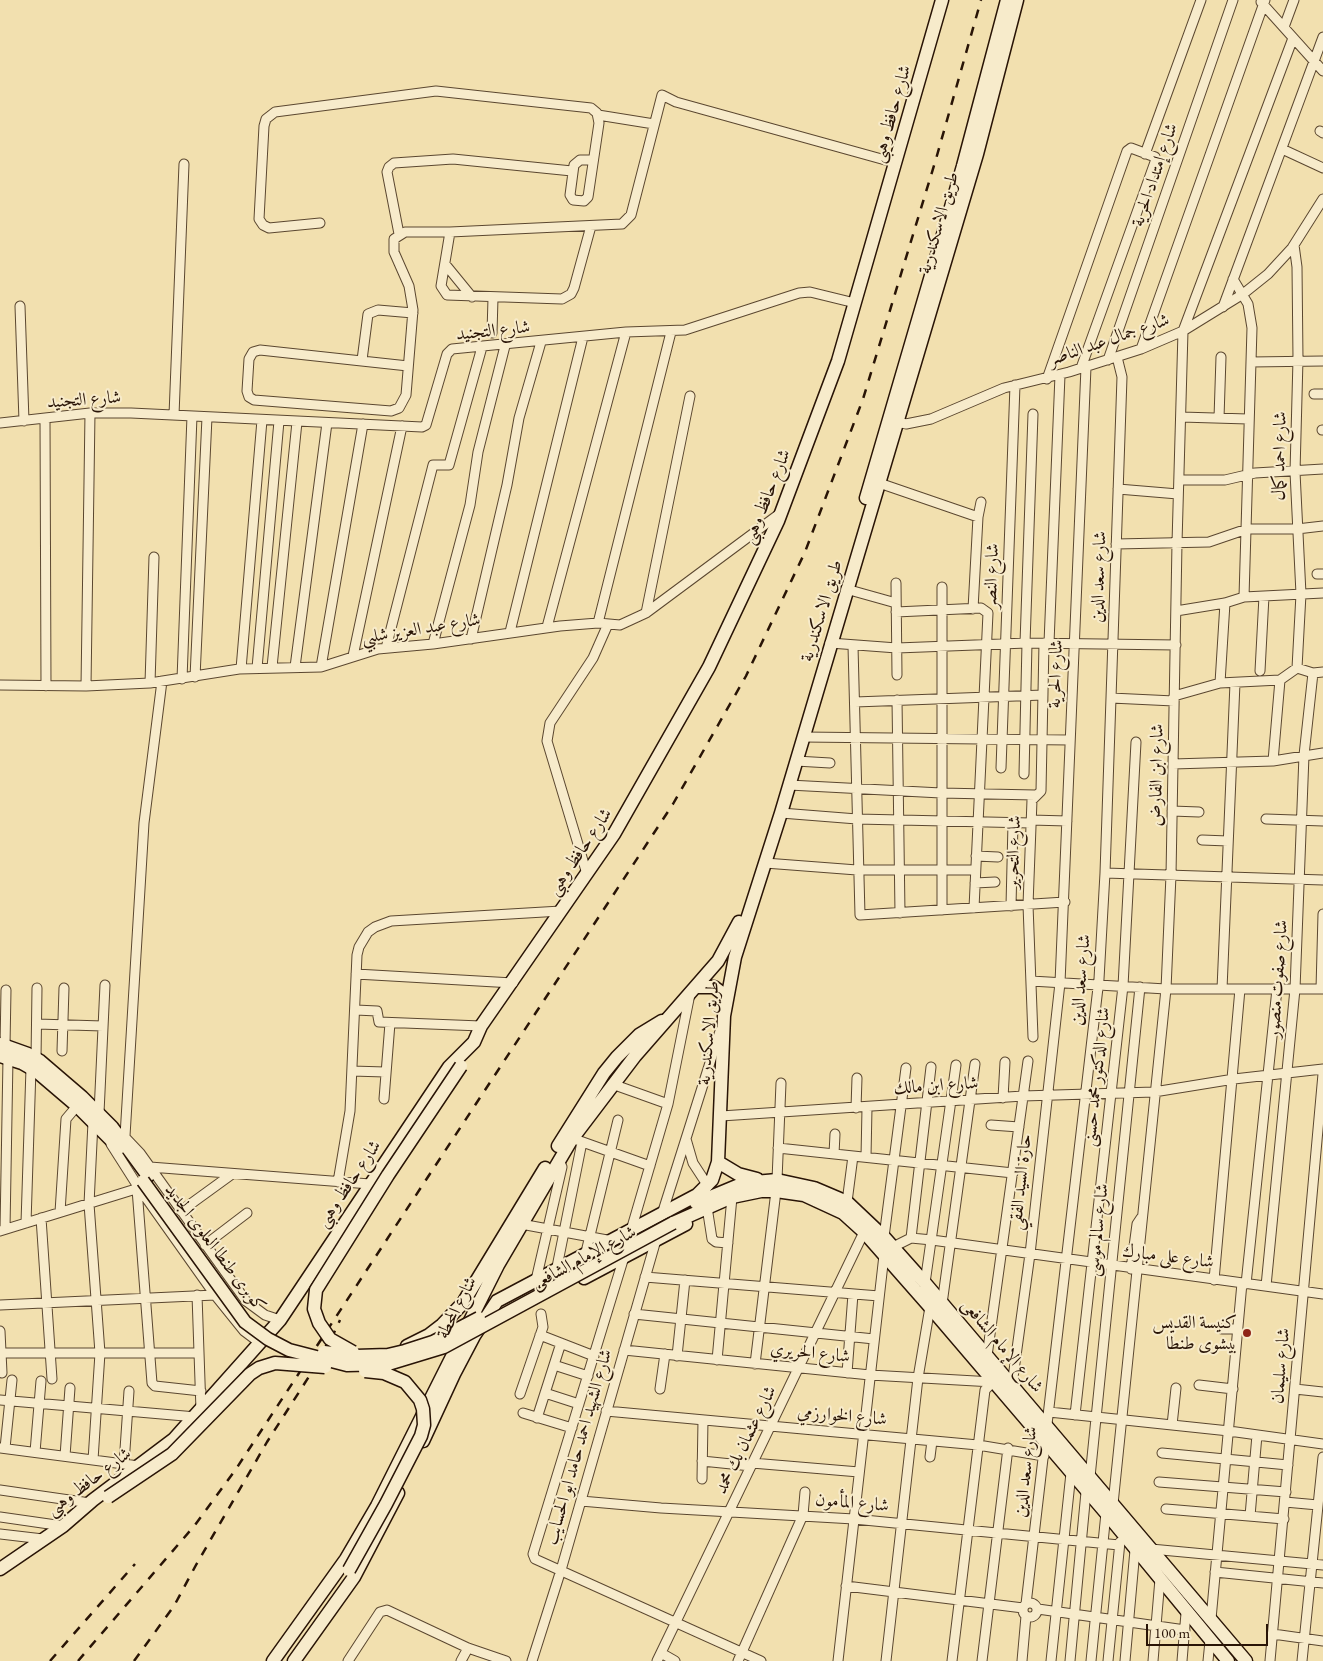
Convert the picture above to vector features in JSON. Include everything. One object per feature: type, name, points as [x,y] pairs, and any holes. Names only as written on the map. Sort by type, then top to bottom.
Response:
[{"type":"main road","name":"شارع حافظ وهبى","points":[[3,1564],[67,1523],[90,1503],[167,1445],[199,1414],[280,1320],[449,1066],[474,1042],[481,1026],[513,983],[614,834],[709,667],[782,512],[819,415],[855,303],[942,0]]},
{"type":"main road","name":"طريق الاسكندرية","points":[[693,990],[718,961],[738,922],[894,421],[987,96],[1007,0]]},
{"type":"main road","name":"طريق الاسكندرية","points":[[991,80],[1017,0]]},
{"type":"main road","name":"طريق الاسكندرية","points":[[708,1186],[718,1162],[724,1016],[736,957],[879,483],[894,421]]},
{"type":"main road","points":[[693,990],[714,987],[727,998]]},
{"type":"main road","name":"شارع المحطة","points":[[273,1661],[346,1559],[377,1506],[484,1293],[521,1224],[559,1160],[577,1140],[612,1084],[693,990]]},
{"type":"main road","points":[[388,1355],[429,1336],[453,1315],[473,1288],[604,1073],[631,1042],[648,1029],[669,1018]]},
{"type":"main road","points":[[365,1355],[338,1345],[324,1332],[314,1309],[316,1290],[378,1191],[461,1066],[474,1042]]},
{"type":"main road","points":[[3,1051],[33,1063],[96,1117]]},
{"type":"main road","points":[[33,1063],[77,1106],[96,1117]]},
{"type":"main road","name":"كوبرى طنطا العلوى الجديد","points":[[96,1117],[108,1130],[245,1322],[268,1339],[290,1350],[346,1364],[388,1364],[444,1346],[669,1217]]},
{"type":"main road","points":[[718,1162],[738,1174],[762,1180]]},
{"type":"main road","name":"كوبرى طنطا العلوى الجديد","points":[[143,1180],[237,1302],[257,1323],[280,1337],[304,1347],[330,1353],[388,1355],[417,1348],[449,1334],[669,1217]]},
{"type":"main road","name":"شارع الإمام الشافعى","points":[[669,1217],[730,1187],[762,1180],[818,1200],[842,1213],[925,1283],[988,1356],[1090,1477],[1110,1509],[1121,1532],[1186,1613],[1228,1661]]},
{"type":"main road","name":"شارع الإمام الشافعى","points":[[669,1217],[777,1185],[814,1188],[847,1202],[884,1237],[888,1251],[930,1307],[993,1382],[1045,1450],[1071,1473],[1086,1492],[1110,1509],[1152,1549],[1246,1661]]},
{"type":"main road","points":[[484,1293],[490,1299],[497,1301],[632,1227],[669,1217],[708,1186]]},
{"type":"main road","name":"شارع الإمام الشافعى","points":[[474,1336],[656,1240],[692,1220],[707,1207]]},
{"type":"main road","name":"شارع المحطة","points":[[294,1661],[358,1570],[388,1515],[454,1374],[474,1336],[497,1301]]},
{"type":"main road","points":[[67,1523],[172,1454],[250,1374],[264,1366],[290,1364],[384,1374],[395,1377],[413,1390],[420,1400],[423,1409],[423,1431],[386,1504],[349,1570],[284,1661]]},
{"type":"street","points":[[1047,379],[1127,150],[1131,148],[1145,154],[1201,0]]},
{"type":"street","name":"شارع إمتداد الحرية","points":[[1108,360],[1233,0]]},
{"type":"street","points":[[1284,27],[1294,0]]},
{"type":"street","points":[[1263,2],[1323,71]]},
{"type":"street","points":[[1141,349],[1263,2]]},
{"type":"street","points":[[1223,307],[1323,37]]},
{"type":"street","name":"شارع ابن الفارض","points":[[1091,1661],[1103,1544],[1110,1509],[1122,1420],[1137,1224],[1141,1218],[1166,989],[1171,875],[1183,331],[1293,38]]},
{"type":"street","points":[[320,223],[269,228],[261,222],[264,126],[266,119],[275,112],[436,91],[591,108],[598,115],[654,124]]},
{"type":"street","points":[[408,366],[256,351],[249,359],[247,395],[254,400],[391,411],[399,408],[406,399],[413,313],[409,286],[392,245],[399,234],[405,232],[619,225],[626,222],[631,215],[662,95],[676,102],[896,163]]},
{"type":"street","points":[[593,160],[580,160],[574,165],[571,197],[575,200],[586,200],[593,160],[599,123],[598,115]]},
{"type":"street","points":[[1282,150],[1323,168]]},
{"type":"street","name":"شارع الحرية","points":[[1060,983],[1065,902],[1084,368],[1155,162],[1154,157],[1145,154]]},
{"type":"street","points":[[399,234],[388,172],[388,167],[394,163],[453,159],[572,171]]},
{"type":"street","points":[[174,414],[184,164]]},
{"type":"street","name":"شارع جمال عبد الناصر","points":[[894,421],[912,423],[931,419],[1015,385],[1047,379],[1084,368],[1141,349],[1183,331],[1243,294],[1268,274],[1294,245],[1323,199]]},
{"type":"street","points":[[450,232],[441,286],[445,294],[452,297],[562,299],[568,297],[574,288],[591,226]]},
{"type":"street","name":"شارع احمد كمال","points":[[1294,245],[1297,267],[1298,361],[1295,472],[1301,594],[1297,668]]},
{"type":"street","points":[[445,264],[472,297]]},
{"type":"street","points":[[1233,279],[1243,294],[1250,313],[1251,362],[1246,475],[1247,529],[1244,597]]},
{"type":"street","name":"شارع التجنيد","points":[[0,423],[90,413],[174,414],[420,427],[426,425],[450,350],[505,346],[626,332],[670,332],[701,326],[799,293],[819,292],[855,303]]},
{"type":"street","points":[[492,332],[493,298]]},
{"type":"street","points":[[20,306],[24,421]]},
{"type":"street","points":[[362,360],[368,314],[378,310],[413,313]]},
{"type":"street","points":[[547,627],[626,332]]},
{"type":"street","points":[[598,624],[670,332]]},
{"type":"street","points":[[510,632],[582,337]]},
{"type":"street","points":[[471,639],[507,484],[519,418],[541,342]]},
{"type":"street","points":[[433,644],[470,505],[480,440],[505,346]]},
{"type":"street","points":[[386,648],[433,466],[449,466],[482,347]]},
{"type":"street","name":"شارع سعد الدين","points":[[1022,1661],[1025,1609],[1098,985],[1106,873],[1122,377],[1117,357]]},
{"type":"street","points":[[1219,418],[1221,357]]},
{"type":"street","points":[[1251,362],[1323,361]]},
{"type":"street","name":"شارع التحرير","points":[[1033,1037],[1028,905],[1031,822],[1032,800],[1041,791],[1043,695],[1060,375]]},
{"type":"street","name":"شارع النصر","points":[[1001,768],[1015,385]]},
{"type":"street","points":[[646,613],[690,396]]},
{"type":"street","points":[[86,686],[90,413]]},
{"type":"street","points":[[1024,774],[1033,414]]},
{"type":"street","points":[[182,679],[192,416]]},
{"type":"street","points":[[194,677],[208,416]]},
{"type":"street","points":[[1181,417],[1248,419]]},
{"type":"street","points":[[45,418],[46,686]]},
{"type":"street","points":[[241,668],[262,420]]},
{"type":"street","points":[[257,668],[279,421]]},
{"type":"street","points":[[272,667],[297,422]]},
{"type":"street","points":[[295,668],[327,423]]},
{"type":"street","points":[[321,667],[363,424]]},
{"type":"street","points":[[353,656],[402,426]]},
{"type":"street","points":[[1179,480],[1225,480],[1246,475],[1323,469]]},
{"type":"street","points":[[879,483],[978,517]]},
{"type":"street","points":[[1118,489],[1178,494]]},
{"type":"street","points":[[973,609],[978,517],[981,502]]},
{"type":"street","name":"شارع عبد العزيز شلبي","points":[[0,685],[86,686],[150,683],[241,668],[321,667],[353,656],[386,648],[433,644],[547,627],[628,623],[646,613],[782,512]]},
{"type":"street","points":[[1116,544],[1209,542],[1247,529],[1297,530],[1323,526]]},
{"type":"street","points":[[150,683],[154,557]]},
{"type":"street","points":[[896,583],[897,675]]},
{"type":"street","points":[[942,587],[942,910]]},
{"type":"street","points":[[846,589],[896,608],[985,609],[988,613],[974,908]]},
{"type":"street","points":[[1176,611],[1225,604],[1244,597],[1323,593]]},
{"type":"street","points":[[1260,671],[1264,596]]},
{"type":"street","points":[[1220,683],[1225,604]]},
{"type":"street","points":[[587,874],[547,741],[550,723],[593,658],[608,624]]},
{"type":"street","points":[[830,643],[897,648],[1026,643],[1176,645]]},
{"type":"street","points":[[854,646],[857,870],[861,915],[1065,902]]},
{"type":"street","points":[[1111,698],[1174,699],[1220,683],[1280,680],[1297,668],[1313,672],[1323,672]]},
{"type":"street","name":"شارع صفوت منصور","points":[[1266,1286],[1295,989],[1304,755],[1313,672]]},
{"type":"street","points":[[1273,761],[1280,680]]},
{"type":"street","points":[[162,682],[144,823],[125,1136],[143,1180],[215,1295],[244,1331],[260,1343]]},
{"type":"street","points":[[1222,989],[1230,762],[1235,683]]},
{"type":"street","points":[[855,702],[1043,695]]},
{"type":"street","points":[[897,700],[900,913]]},
{"type":"street","points":[[803,737],[1070,740]]},
{"type":"street","name":"شارع الدكتور محمد حسنى","points":[[1075,1415],[1123,986],[1131,874],[1136,742]]},
{"type":"street","points":[[1173,764],[1273,761],[1304,755],[1323,754]]},
{"type":"street","points":[[796,762],[830,763]]},
{"type":"street","points":[[789,785],[856,790],[1035,795]]},
{"type":"street","points":[[1172,811],[1199,812]]},
{"type":"street","points":[[781,813],[857,819],[1013,823],[1067,821]]},
{"type":"street","points":[[1266,819],[1323,821]]},
{"type":"street","points":[[1011,906],[1013,823]]},
{"type":"street","points":[[1202,840],[1228,841]]},
{"type":"street","points":[[976,856],[998,857]]},
{"type":"street","points":[[765,863],[857,870],[976,870]]},
{"type":"street","points":[[1106,873],[1323,880]]},
{"type":"street","points":[[975,882],[995,882]]},
{"type":"street","points":[[338,1182],[350,1111],[356,1010],[356,974],[358,955],[363,939],[375,927],[391,921],[561,911]]},
{"type":"street","points":[[1031,981],[1166,989],[1322,989],[1323,914]]},
{"type":"street","points":[[356,974],[513,983]]},
{"type":"street","name":"حارة السيد الفقي","points":[[1012,1385],[1030,1254],[1060,983]]},
{"type":"street","points":[[93,1460],[100,1353],[89,1204],[105,985]]},
{"type":"street","name":"شارع سالم موسى","points":[[1090,1477],[1110,1266],[1140,987]]},
{"type":"street","points":[[26,1223],[33,1063],[37,1024],[37,988]]},
{"type":"street","points":[[62,1050],[64,988]]},
{"type":"street","points":[[1214,1280],[1234,1079],[1240,989]]},
{"type":"street","points":[[1211,1619],[1238,1330],[1277,989]]},
{"type":"street","points":[[6,990],[3,1051],[3,1230],[89,1204],[143,1180],[232,1174],[370,1184]]},
{"type":"street","points":[[632,1227],[668,1104],[693,990]]},
{"type":"street","points":[[356,1010],[377,1011],[378,1022],[481,1026]]},
{"type":"street","points":[[669,1217],[686,1136],[724,1016]]},
{"type":"street","points":[[384,1099],[390,1022]]},
{"type":"street","points":[[37,1024],[103,1026]]},
{"type":"street","points":[[988,1356],[1028,1061]]},
{"type":"street","points":[[1003,1098],[1005,1062]]},
{"type":"street","points":[[942,1304],[952,1243],[975,1064]]},
{"type":"street","points":[[925,1283],[949,1102],[956,1065]]},
{"type":"street","points":[[838,1661],[879,1296],[888,1251],[911,1238],[931,1067]]},
{"type":"street","points":[[884,1237],[906,1068]]},
{"type":"street","name":"شارع ابن مالك","points":[[721,1116],[902,1106],[1023,1096],[1154,1092],[1268,1074],[1323,1069]]},
{"type":"street","points":[[352,1070],[386,1072]]},
{"type":"street","name":"شارع سليمان","points":[[1270,1661],[1323,1074]]},
{"type":"street","points":[[856,1108],[857,1078]]},
{"type":"street","points":[[755,1364],[777,1185],[781,1083]]},
{"type":"street","points":[[612,1084],[668,1104]]},
{"type":"street","points":[[60,1212],[66,1119],[77,1106]]},
{"type":"street","points":[[866,1157],[867,1108]]},
{"type":"street","points":[[586,1252],[618,1120]]},
{"type":"street","points":[[991,1125],[1019,1127]]},
{"type":"street","points":[[108,1130],[125,1136]]},
{"type":"street","points":[[834,1134],[834,1154]]},
{"type":"street","points":[[686,1136],[692,1163],[708,1186]]},
{"type":"street","points":[[557,1267],[577,1140],[650,1166]]},
{"type":"street","points":[[778,1148],[1014,1173]]},
{"type":"street","points":[[847,1202],[853,1156]]},
{"type":"street","points":[[536,1280],[562,1167],[559,1160]]},
{"type":"street","points":[[181,1211],[232,1174]]},
{"type":"street","points":[[143,1180],[181,1211],[246,1301],[258,1312],[280,1320]]},
{"type":"street","points":[[143,1180],[146,1298],[152,1383],[155,1386],[200,1391]]},
{"type":"street","points":[[717,1360],[732,1197]]},
{"type":"street","points":[[707,1207],[712,1238],[716,1242],[728,1243]]},
{"type":"street","points":[[205,1245],[248,1213]]},
{"type":"street","points":[[41,1218],[52,1379]]},
{"type":"street","points":[[521,1224],[607,1240]]},
{"type":"street","name":"شارع عثمان بك محمد","points":[[659,1657],[864,1232]]},
{"type":"street","name":"شارع على مبارك","points":[[911,1238],[1323,1294]]},
{"type":"street","name":"شارع الشهيد احمد حامد ابو الحسايب","points":[[532,1661],[561,1570],[656,1240]]},
{"type":"street","points":[[624,1257],[533,1549],[535,1559],[676,1622],[740,1657],[761,1661]]},
{"type":"street","points":[[645,1276],[764,1288],[879,1296]]},
{"type":"street","points":[[676,1356],[685,1280]]},
{"type":"street","points":[[847,1373],[853,1294]]},
{"type":"street","points":[[0,1305],[215,1295]]},
{"type":"street","points":[[0,1400],[127,1411],[199,1414],[197,1296]]},
{"type":"street","points":[[886,1661],[918,1378],[930,1307]]},
{"type":"street","points":[[520,1394],[544,1322],[541,1314]]},
{"type":"street","points":[[634,1314],[874,1339]]},
{"type":"street","points":[[1222,1329],[1238,1330]]},
{"type":"street","points":[[0,1331],[2,1373]]},
{"type":"street","points":[[540,1335],[594,1356]]},
{"type":"street","points":[[537,1418],[561,1344]]},
{"type":"street","name":"شارع الحريري","points":[[624,1350],[798,1369],[993,1382]]},
{"type":"street","points":[[1,1353],[199,1353]]},
{"type":"street","points":[[660,1389],[665,1354]]},
{"type":"street","points":[[554,1365],[588,1376]]},
{"type":"street","points":[[12,1380],[11,1401],[2,1448],[139,1466]]},
{"type":"street","points":[[34,1452],[41,1381]]},
{"type":"street","points":[[952,1661],[985,1390],[993,1382]]},
{"type":"street","points":[[1199,1385],[1233,1389]]},
{"type":"street","points":[[65,1456],[70,1388]]},
{"type":"street","points":[[1172,1425],[1176,1388]]},
{"type":"street","points":[[1295,1389],[1323,1392]]},
{"type":"street","points":[[124,1464],[129,1391]]},
{"type":"street","points":[[545,1393],[579,1404]]},
{"type":"street","name":"شارع الخوارزمي","points":[[606,1411],[1045,1450]]},
{"type":"street","points":[[1049,1412],[1229,1431],[1323,1444]]},
{"type":"street","points":[[523,1413],[572,1428]]},
{"type":"street","points":[[702,1479],[703,1420]]},
{"type":"street","points":[[1250,1516],[1257,1435]]},
{"type":"street","points":[[930,1457],[932,1441]]},
{"type":"street","points":[[982,1661],[1008,1448]]},
{"type":"street","points":[[1162,1453],[1288,1465]]},
{"type":"street","points":[[1302,1661],[1323,1456]]},
{"type":"street","points":[[702,1461],[859,1472]]},
{"type":"street","points":[[1051,1661],[1071,1473]]},
{"type":"street","points":[[1159,1482],[1286,1492]]},
{"type":"street","points":[[0,1490],[90,1503]]},
{"type":"street","points":[[740,1657],[803,1515],[805,1492]]},
{"type":"street","points":[[1070,1661],[1086,1492]]},
{"type":"street","name":"شارع المأمون","points":[[581,1500],[661,1508],[854,1519],[1120,1546]]},
{"type":"street","points":[[1285,1502],[1318,1505]]},
{"type":"street","points":[[1166,1509],[1284,1519]]},
{"type":"street","points":[[0,1516],[67,1523]]},
{"type":"street","points":[[1108,1661],[1121,1532]]},
{"type":"street","points":[[0,1534],[43,1538]]},
{"type":"street","points":[[1152,1549],[1323,1565]]},
{"type":"street","points":[[1125,1661],[1136,1550]]},
{"type":"street","points":[[1215,1572],[1323,1584]]},
{"type":"street","points":[[1153,1661],[1160,1579]]},
{"type":"street","points":[[846,1586],[1025,1609],[1032,1603],[1038,1609],[1185,1630]]},
{"type":"street","points":[[350,1661],[380,1612],[387,1610],[468,1648],[506,1661]]},
{"type":"street","points":[[1182,1661],[1186,1613]]},
{"type":"street","points":[[1273,1634],[1323,1641]]},
{"type":"street","points":[[1208,1661],[1210,1641]]},
{"type":"street","points":[[461,1661],[468,1648]]},
{"type":"street","points":[[659,1657],[675,1661]]},
{"type":"railway","points":[[78,1661],[195,1525],[236,1469],[673,804],[746,676],[805,552],[863,399],[936,159],[981,0]]},
{"type":"railway","points":[[134,1661],[174,1606],[267,1442],[326,1350],[340,1320]]},
{"type":"railway","points":[[50,1661],[135,1564]]},
{"type":"place","name":"كنيسة القديس بيشوى طنطا","points":[[1247,1333]]}]
